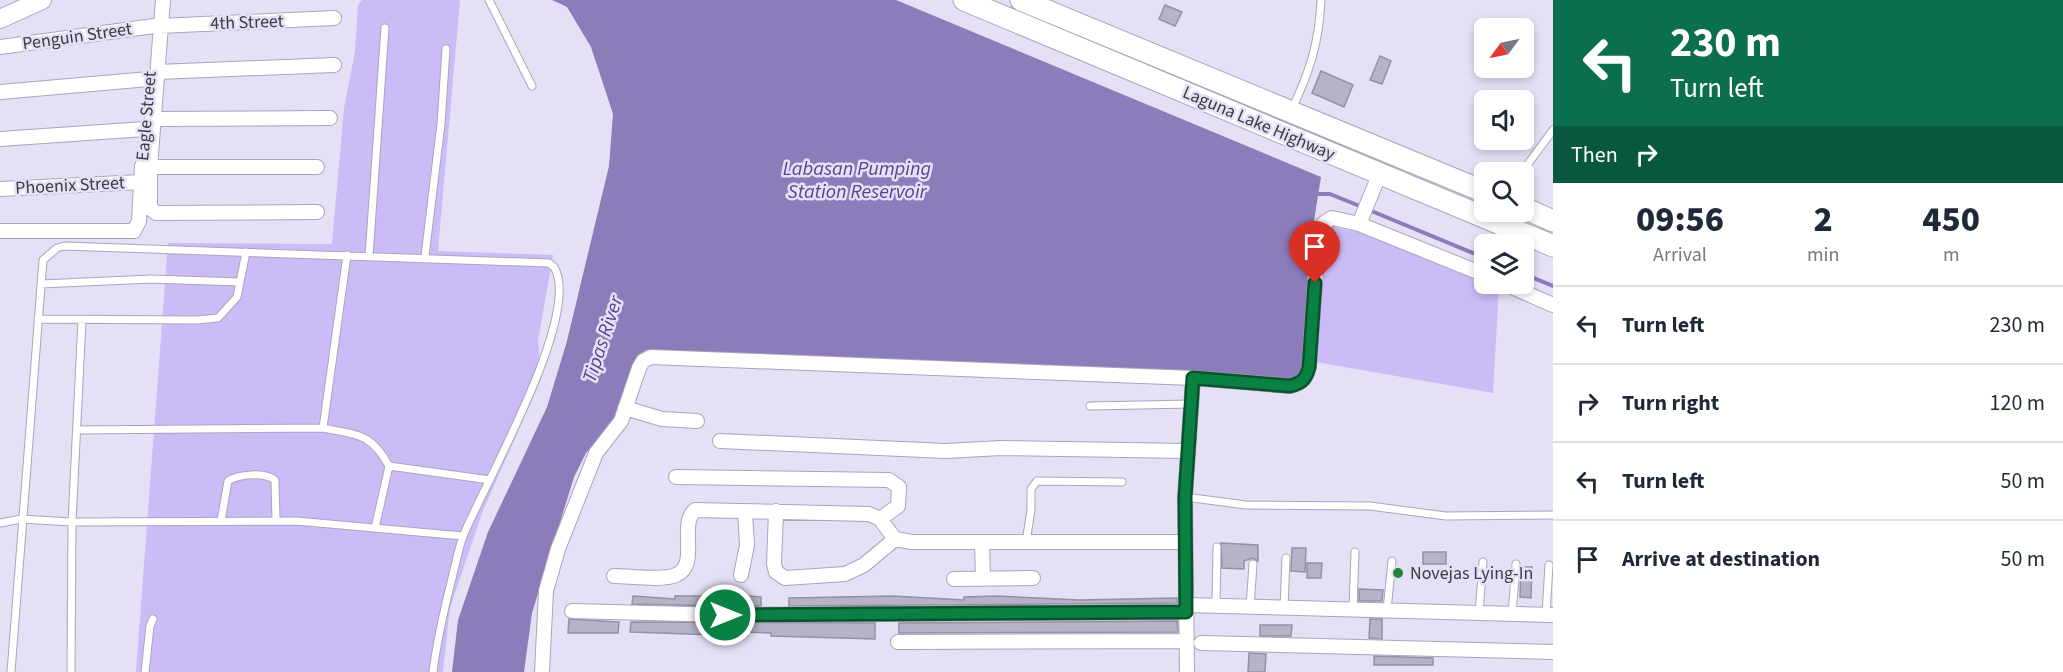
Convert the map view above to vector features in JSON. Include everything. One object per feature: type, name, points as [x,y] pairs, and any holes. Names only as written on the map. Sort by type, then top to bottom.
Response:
[{"type":"main road","name":"Laguna Lake Highway","points":[[964,0],[1142,74],[1377,178],[1553,246]]},
{"type":"main road","name":"Laguna Lake Highway","points":[[1021,0],[1290,113],[1379,145],[1474,185]]},
{"type":"main road","points":[[1142,74],[1149,54]]},
{"type":"main road","points":[[1534,212],[1553,221]]},
{"type":"street","points":[[0,19],[25,5],[42,0]]},
{"type":"street","name":"Eagle Street","points":[[0,231],[134,231],[139,221],[158,0]]},
{"type":"street","name":"Eagle Street","points":[[157,26],[163,0]]},
{"type":"street","name":"4th Street","points":[[157,26],[334,18]]},
{"type":"street","name":"Penguin Street","points":[[0,46],[157,26]]},
{"type":"street","points":[[0,92],[153,76],[334,65]]},
{"type":"street","points":[[0,139],[149,124],[330,118]]},
{"type":"street","name":"Eagle Street","points":[[149,124],[152,210],[156,213],[316,212]]},
{"type":"street","points":[[150,167],[317,167]]},
{"type":"street","points":[[1361,218],[1377,178]]},
{"type":"street","name":"Phoenix Street","points":[[0,189],[141,182]]},
{"type":"street","points":[[542,672],[546,591],[558,549],[593,458],[621,421],[643,361],[660,355],[1193,378],[1290,386],[1299,384],[1306,378],[1319,232],[1323,223],[1332,218],[1361,218],[1474,270]]},
{"type":"street","points":[[1528,294],[1553,304]]},
{"type":"street","points":[[1187,672],[1184,542],[1187,451],[1193,378]]},
{"type":"street","points":[[626,408],[662,419],[697,421]]},
{"type":"street","points":[[720,441],[946,451],[1001,448],[1187,451]]},
{"type":"street","points":[[675,477],[889,480],[899,487],[898,506],[895,511],[880,519]]},
{"type":"street","points":[[614,576],[675,576],[685,566],[691,514],[695,510],[870,514],[880,519],[895,539]]},
{"type":"street","points":[[776,511],[774,564],[776,572],[785,578],[808,579],[854,571],[895,539],[982,542],[1184,542]]},
{"type":"street","points":[[741,575],[747,545],[745,512]]},
{"type":"street","points":[[982,542],[983,579]]},
{"type":"street","points":[[954,579],[1033,578]]},
{"type":"street","points":[[572,611],[725,615],[1216,606],[1549,615]]},
{"type":"street","points":[[898,642],[1186,642]]},
{"type":"street","points":[[1201,643],[1553,652]]},
{"type":"lane","points":[[489,0],[532,86]]},
{"type":"lane","points":[[1290,113],[1305,84],[1313,57],[1320,25],[1321,0]]},
{"type":"lane","points":[[369,256],[385,28]]},
{"type":"lane","points":[[425,256],[441,124],[446,49]]},
{"type":"lane","points":[[1529,162],[1553,130]]},
{"type":"lane","points":[[11,672],[21,519],[43,260],[57,248],[64,246],[425,256],[549,262],[558,273],[557,314],[550,341],[533,384],[463,536],[438,629],[433,672]]},
{"type":"lane","points":[[38,319],[197,321],[218,318],[237,297],[246,252]]},
{"type":"lane","points":[[323,428],[347,255]]},
{"type":"lane","points":[[41,284],[151,279],[240,282]]},
{"type":"lane","points":[[71,672],[72,522],[82,320]]},
{"type":"lane","points":[[1090,406],[1190,404]]},
{"type":"lane","points":[[77,430],[323,428],[364,436],[379,448],[389,466],[375,528]]},
{"type":"lane","points":[[389,466],[490,480]]},
{"type":"lane","points":[[221,521],[228,481],[234,477],[265,476],[275,480],[276,521]]},
{"type":"lane","points":[[1026,542],[1031,510],[1031,489],[1037,481],[1122,482]]},
{"type":"lane","points":[[1185,497],[1246,505],[1370,506],[1446,516],[1553,515]]},
{"type":"lane","points":[[0,523],[21,519],[72,522],[276,521],[463,536]]},
{"type":"lane","points":[[1216,606],[1217,547]]},
{"type":"lane","points":[[1353,610],[1355,552]]},
{"type":"lane","points":[[1284,608],[1286,558]]},
{"type":"lane","points":[[1387,610],[1392,561]]},
{"type":"lane","points":[[1479,613],[1483,562]]},
{"type":"lane","points":[[1250,607],[1253,564]]},
{"type":"lane","points":[[1512,615],[1516,564]]},
{"type":"lane","points":[[1549,565],[1549,615]]},
{"type":"lane","points":[[145,672],[150,626],[153,619]]},
{"type":"shaded area","points":[[362,0],[460,0],[438,251],[553,255],[538,341],[541,379],[482,513],[450,608],[443,672],[136,672],[168,243],[332,244],[344,108],[355,52],[358,5]]},
{"type":"shaded area","points":[[1332,227],[1369,234],[1474,277],[1474,294],[1499,294],[1493,393],[1316,362],[1326,232]]},
{"type":"water","name":"Labasan Pumping Station Reservoir","points":[[552,0],[896,0],[1321,177],[1313,227],[1301,373],[1295,379],[646,350],[637,357],[611,426],[586,453],[574,477],[532,613],[524,672],[452,672],[458,620],[488,532],[547,407],[567,341],[609,166],[613,114],[591,47],[567,7]]},
{"type":"building","points":[[1165,5],[1182,12],[1175,26],[1159,19]]},
{"type":"building","points":[[1380,56],[1391,61],[1382,84],[1370,80]]},
{"type":"building","points":[[1321,71],[1353,85],[1344,107],[1312,93]]},
{"type":"building","points":[[1221,543],[1258,545],[1258,561],[1253,558],[1244,561],[1244,569],[1222,568]]},
{"type":"building","points":[[1292,548],[1306,548],[1305,572],[1291,571]]},
{"type":"building","points":[[1423,552],[1446,552],[1446,564],[1423,564]]},
{"type":"building","points":[[1307,563],[1322,563],[1321,578],[1307,578]]},
{"type":"building","points":[[1521,567],[1532,567],[1531,598],[1520,597]]},
{"type":"building","points":[[1359,589],[1383,590],[1382,601],[1359,601]]},
{"type":"building","points":[[633,596],[675,599],[675,596],[713,596],[748,600],[748,596],[761,597],[761,606],[632,604]]},
{"type":"building","points":[[892,596],[964,600],[964,597],[996,596],[1080,600],[1177,598],[1177,603],[789,606],[789,598]]},
{"type":"building","points":[[569,619],[619,622],[618,633],[568,633]]},
{"type":"building","points":[[1370,619],[1382,619],[1382,639],[1369,638]]},
{"type":"building","points":[[1177,621],[1178,632],[899,633],[899,623]]},
{"type":"building","points":[[631,622],[875,623],[875,639],[771,636],[771,633],[747,632],[747,636],[630,632]]},
{"type":"building","points":[[1260,625],[1292,625],[1291,636],[1260,636]]},
{"type":"building","points":[[1249,653],[1266,654],[1265,672],[1248,672]]},
{"type":"building","points":[[1374,656],[1433,658],[1433,665],[1374,665]]},
{"type":"waterway","points":[[1315,194],[1330,194],[1362,207]]},
{"type":"waterway","points":[[1369,210],[1474,253]]},
{"type":"waterway","points":[[1534,278],[1553,286]]},
{"type":"place","name":"Novejas Lying-In","points":[[1398,573]]},
{"type":"route","points":[[725,615],[1186,612],[1185,497],[1193,378],[1290,386],[1299,384],[1306,378],[1309,367],[1315,283]]},
{"type":"water label","name":"Tipas River","points":[[602,339]]}]
